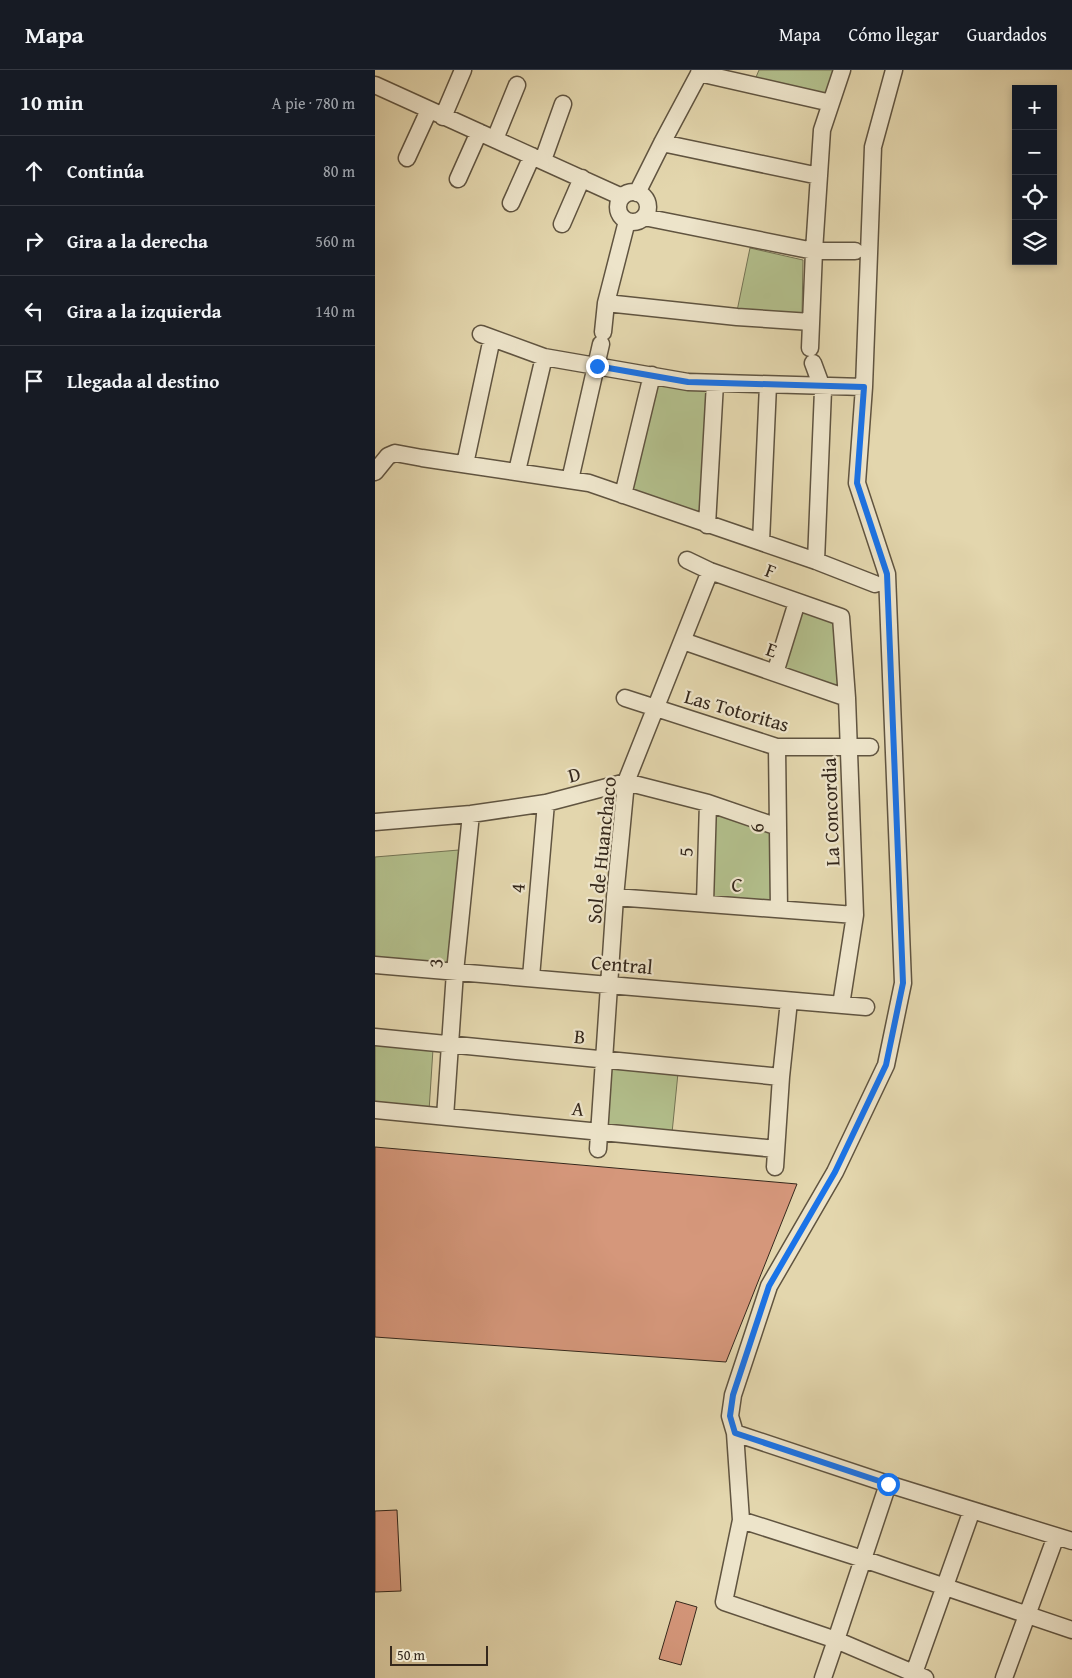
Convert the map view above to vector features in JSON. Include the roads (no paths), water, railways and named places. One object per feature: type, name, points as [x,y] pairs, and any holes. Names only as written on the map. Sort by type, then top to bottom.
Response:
[{"type":"street","points":[[407,158],[463,70]]},
{"type":"street","points":[[816,561],[823,390],[811,356],[814,251],[822,130],[842,70]]},
{"type":"street","points":[[894,70],[873,147],[864,387],[857,483],[887,574],[903,983],[886,1065],[835,1172],[769,1286],[733,1395],[730,1416],[735,1433],[741,1520],[724,1602],[836,1640],[919,1676],[945,1587],[972,1510]]},
{"type":"street","points":[[375,85],[582,178],[629,195],[641,195],[648,208],[644,217],[636,222],[627,221],[619,213],[619,202],[629,195],[662,142],[700,72],[831,103]]},
{"type":"street","points":[[458,179],[487,136],[517,85]]},
{"type":"street","points":[[511,203],[537,158],[563,104]]},
{"type":"street","points":[[662,142],[819,176]]},
{"type":"street","points":[[562,224],[582,178]]},
{"type":"street","points":[[644,217],[814,251],[855,251]]},
{"type":"street","points":[[570,480],[597,366],[606,302],[627,221]]},
{"type":"street","points":[[606,302],[737,317],[811,322]]},
{"type":"street","points":[[465,464],[486,336],[544,357],[688,382],[864,387]]},
{"type":"street","points":[[517,471],[544,357]]},
{"type":"street","points":[[623,495],[652,375]]},
{"type":"street","points":[[707,525],[715,383]]},
{"type":"street","points":[[761,542],[768,385]]},
{"type":"street","points":[[375,472],[388,456],[395,453],[589,483],[816,561],[875,584]]},
{"type":"street","name":"F","points":[[687,560],[710,571],[841,617]]},
{"type":"street","name":"Sol de Huanchaco","points":[[598,1149],[615,897],[626,782],[710,571]]},
{"type":"street","points":[[775,673],[797,602]]},
{"type":"street","name":"La Concordia","points":[[841,617],[847,698],[855,914],[841,1005]]},
{"type":"street","name":"E","points":[[683,641],[847,698]]},
{"type":"street","name":"Las Totoritas","points":[[625,698],[777,747],[870,747]]},
{"type":"street","name":"6","points":[[777,747],[779,909]]},
{"type":"street","name":"D","points":[[375,822],[471,814],[547,803],[626,782],[709,803],[778,827]]},
{"type":"street","name":"4","points":[[531,978],[547,803]]},
{"type":"street","name":"5","points":[[705,903],[709,803]]},
{"type":"street","name":"3","points":[[445,1117],[455,972],[471,814]]},
{"type":"street","name":"C","points":[[615,897],[855,914]]},
{"type":"street","name":"Central","points":[[375,965],[866,1007]]},
{"type":"street","points":[[775,1167],[781,1077],[789,1001]]},
{"type":"street","name":"B","points":[[375,1037],[781,1077]]},
{"type":"street","name":"A","points":[[375,1110],[776,1149]]},
{"type":"street","points":[[735,1433],[888,1484],[1072,1541]]},
{"type":"street","points":[[823,1678],[888,1484]]},
{"type":"street","points":[[741,1520],[1072,1630]]},
{"type":"street","points":[[1004,1678],[1055,1536]]}]
